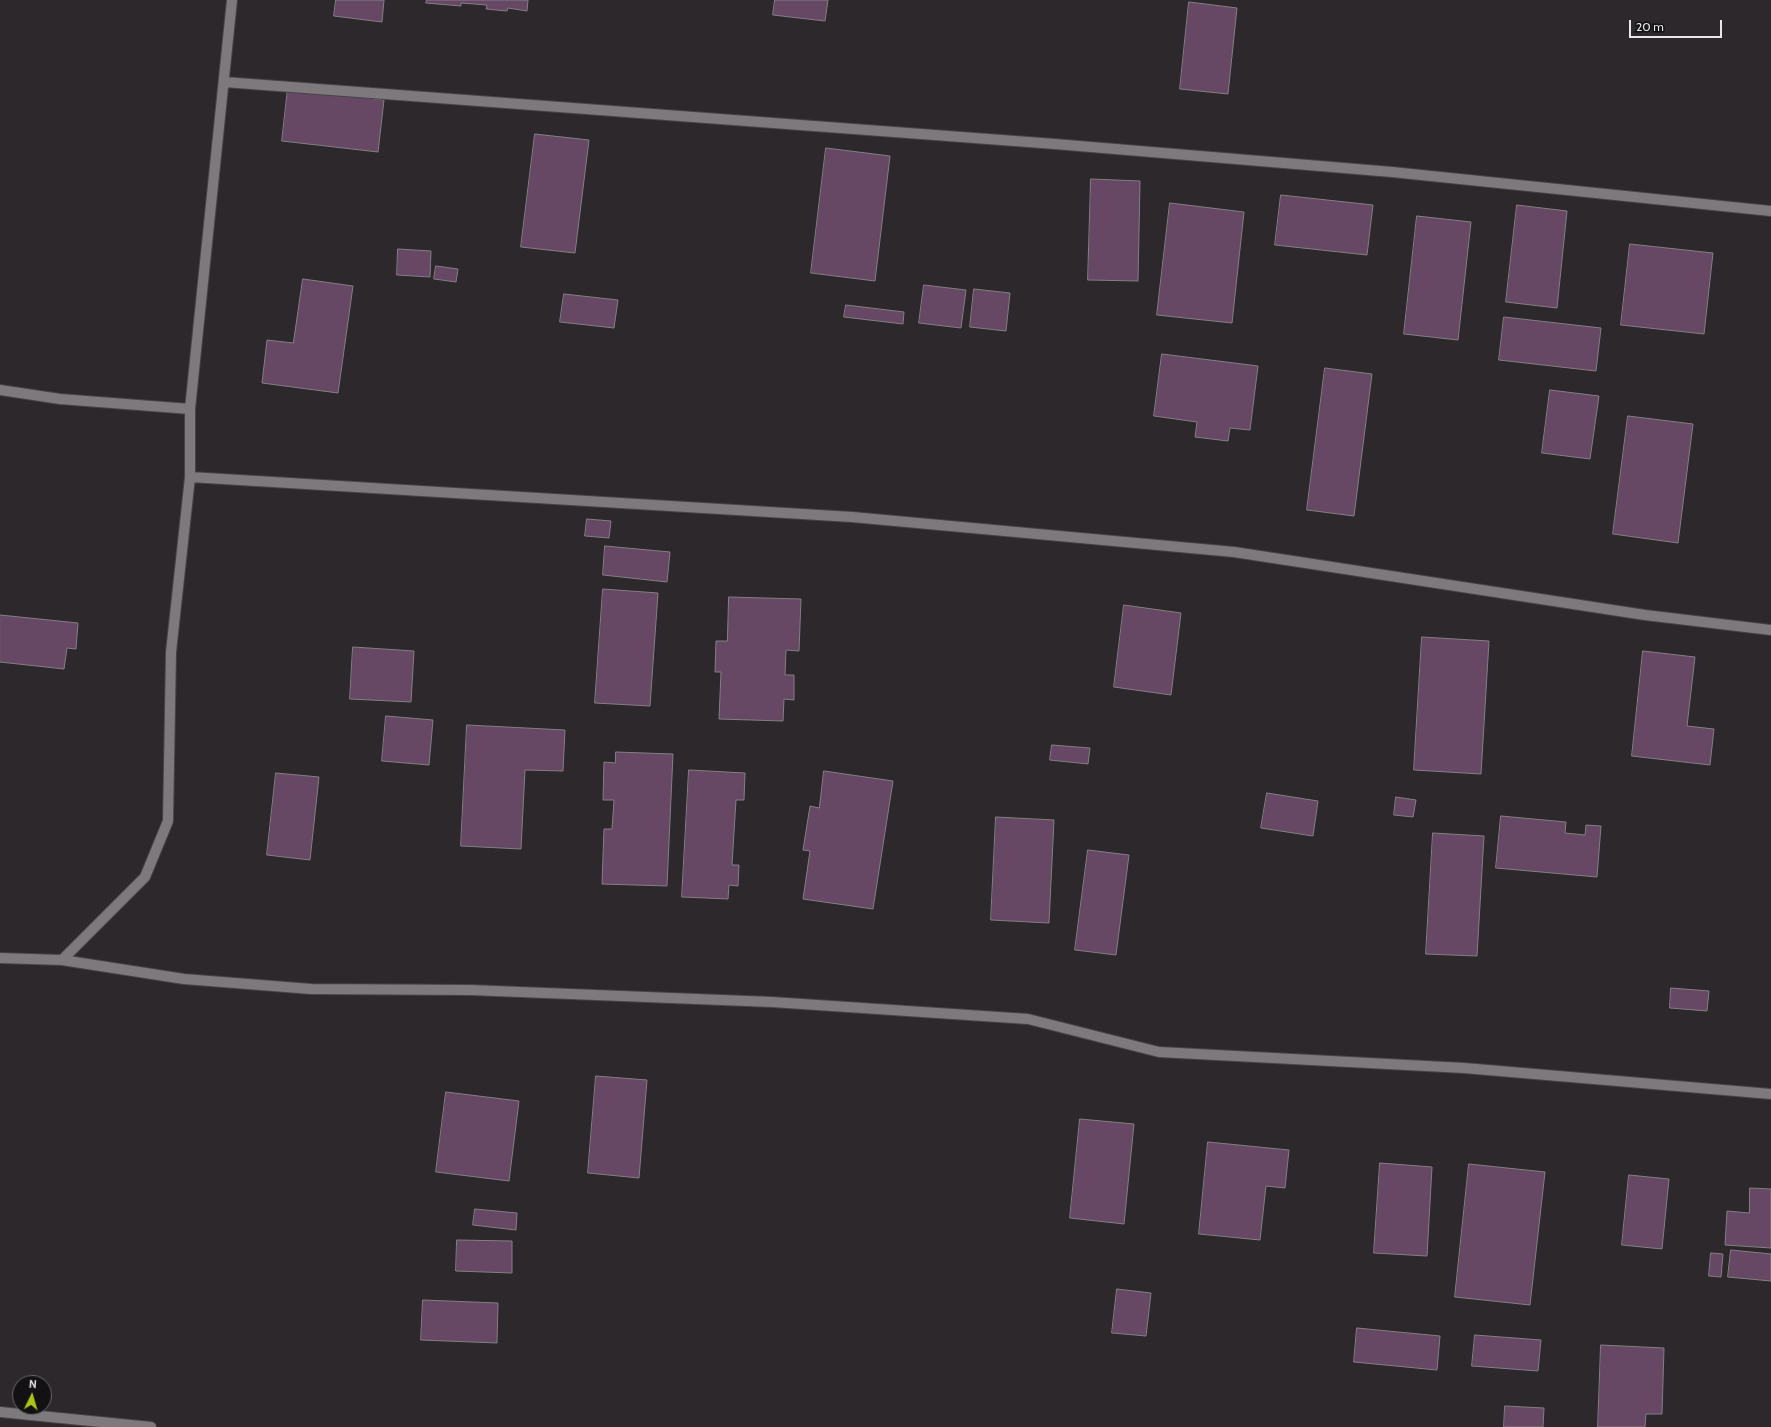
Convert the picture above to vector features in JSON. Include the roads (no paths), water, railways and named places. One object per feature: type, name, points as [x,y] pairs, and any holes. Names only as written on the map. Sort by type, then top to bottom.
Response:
[{"type":"street","points":[[62,960],[145,877],[168,821],[171,652],[190,478],[190,409],[232,0]]},
{"type":"street","points":[[224,82],[1055,144],[1392,172],[1771,211]]},
{"type":"street","points":[[0,390],[60,399],[190,409]]},
{"type":"street","points":[[190,478],[852,517],[1234,552],[1645,615],[1771,630]]},
{"type":"street","points":[[0,958],[62,960],[184,979],[311,988],[470,990],[772,1002],[1028,1019],[1159,1052],[1464,1068],[1771,1094]]},
{"type":"street","points":[[0,1412],[150,1427]]}]
